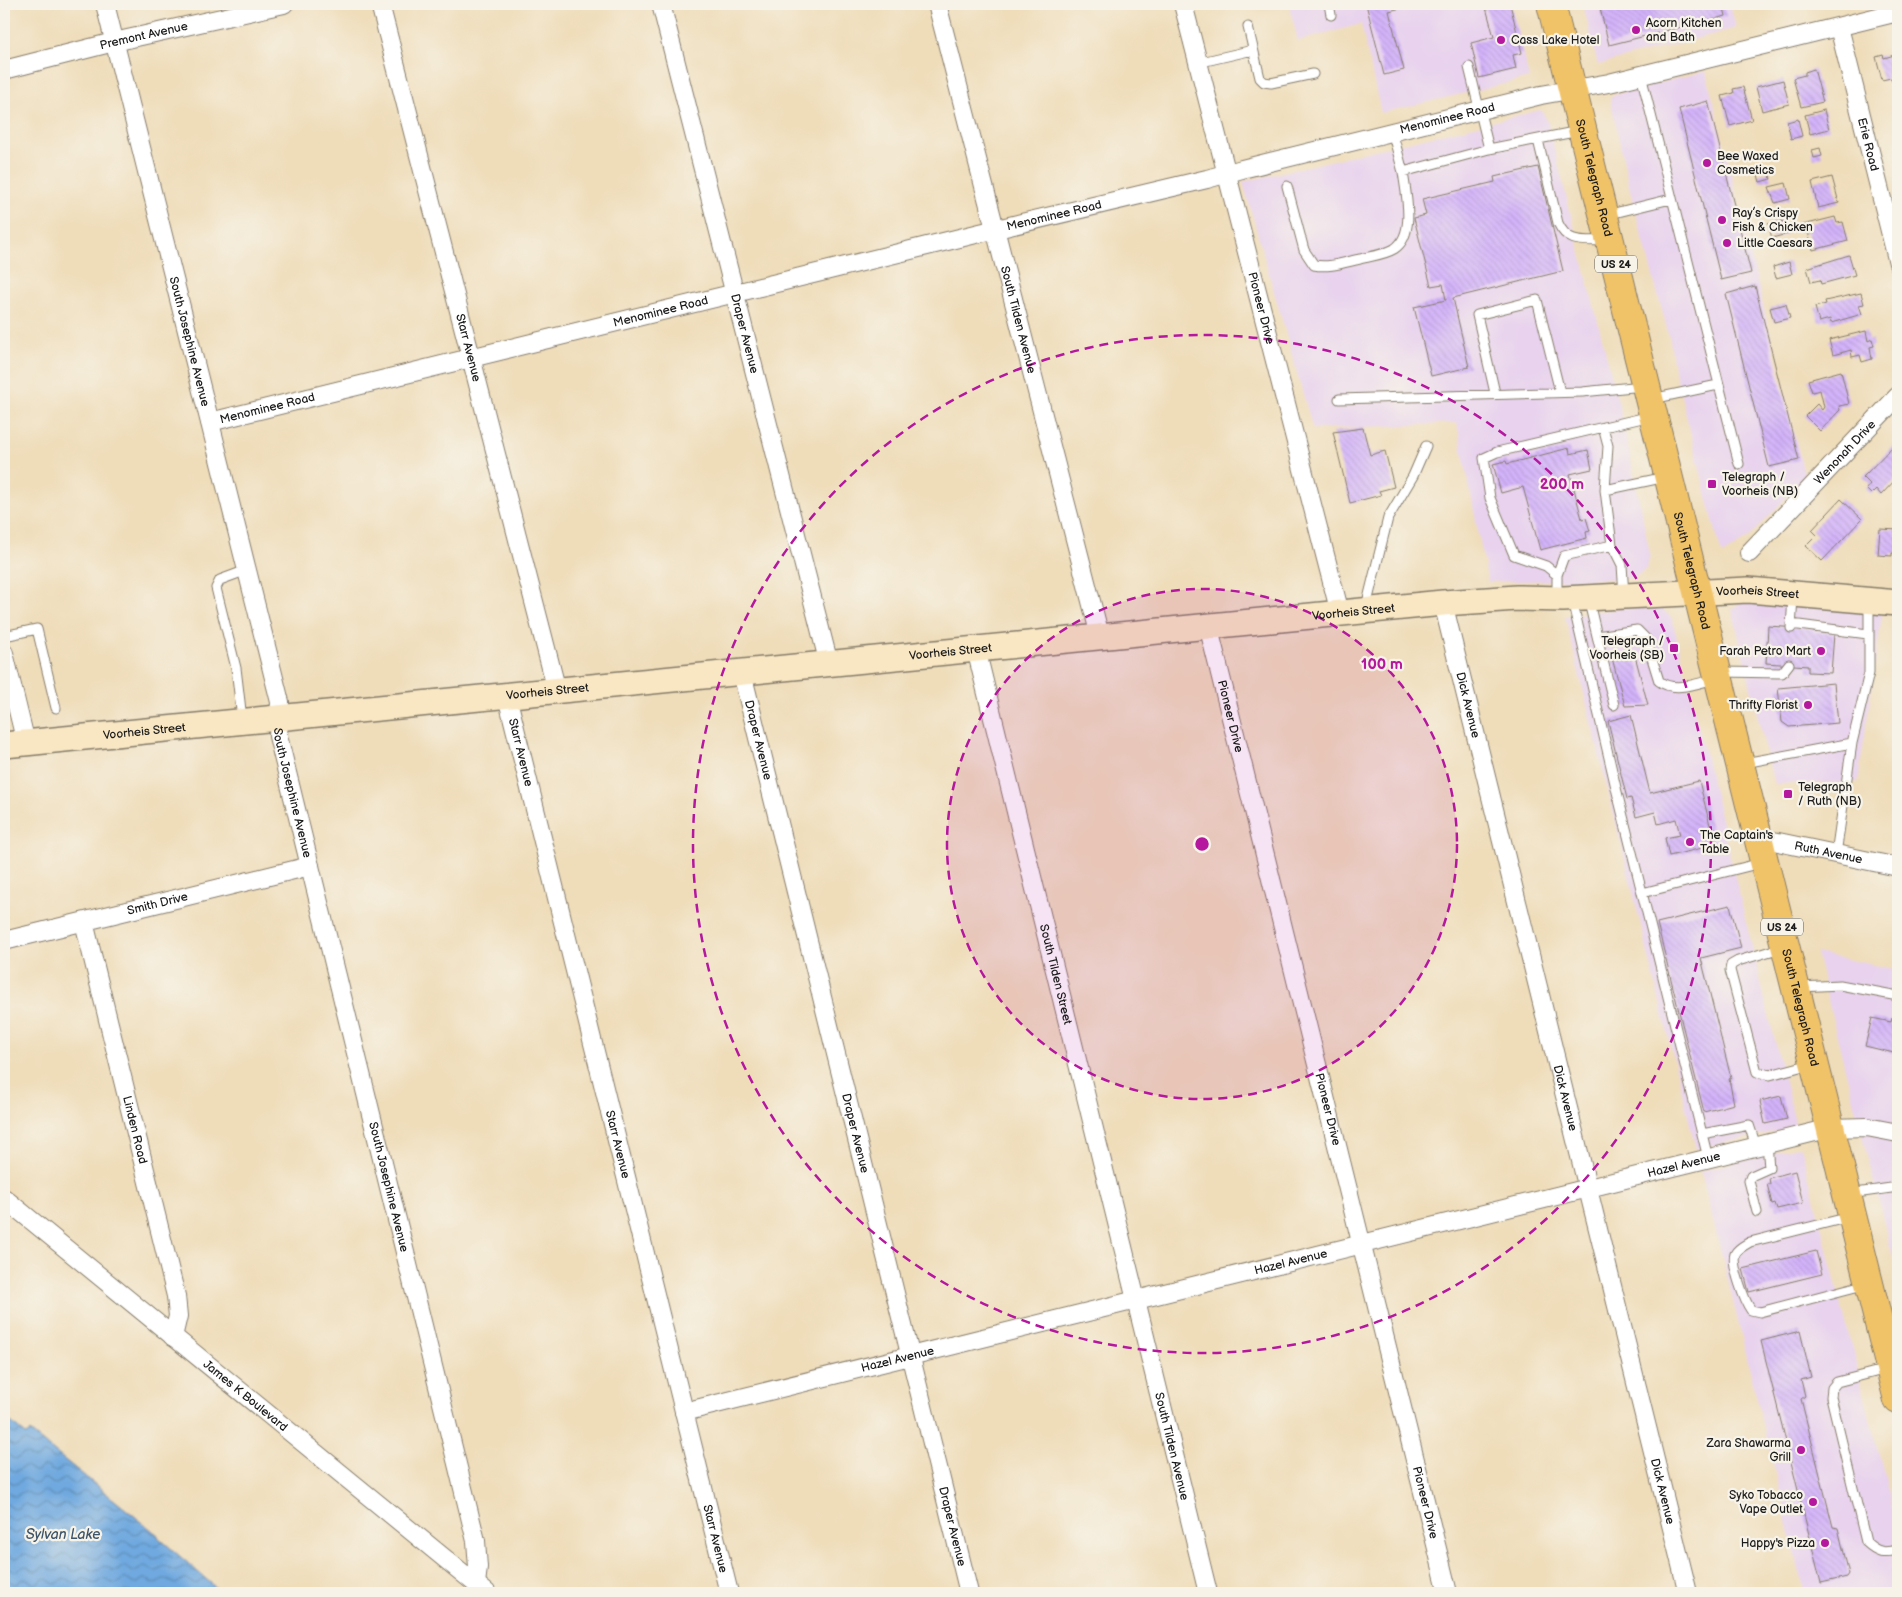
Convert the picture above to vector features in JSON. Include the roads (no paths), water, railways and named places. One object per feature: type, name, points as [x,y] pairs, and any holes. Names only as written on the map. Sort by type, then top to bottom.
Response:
[{"type":"highway","name":"South Telegraph Road","points":[[1551,4],[1898,1400]]},
{"type":"street","name":"South Josephine Avenue","points":[[105,4],[280,702],[278,736],[476,1541],[481,1589]]},
{"type":"street","name":"Premont Avenue","points":[[4,70],[114,42],[284,4]]},
{"type":"street","name":"Starr Avenue","points":[[380,4],[557,691]]},
{"type":"street","name":"Draper Avenue","points":[[661,4],[829,664]]},
{"type":"street","name":"South Tilden Avenue","points":[[937,4],[1100,636]]},
{"type":"street","name":"Pioneer Drive","points":[[1183,4],[1225,174],[1340,612]]},
{"type":"street","name":"Menominee Road","points":[[210,422],[1225,174],[1392,131],[1640,75],[1898,12]]},
{"type":"street","name":"Erie Road","points":[[1839,27],[1898,263]]},
{"type":"street","name":"Wenonah Drive","points":[[1750,553],[1898,396]]},
{"type":"street","name":"Voorheis Street","points":[[15,744],[1443,603],[1517,598],[1573,599],[1748,590],[1898,603]]},
{"type":"street","name":"Dick Avenue","points":[[1443,603],[1688,1593]]},
{"type":"street","name":"Pioneer Drive","points":[[1208,625],[1448,1593]]},
{"type":"street","name":"South Tilden Street","points":[[976,649],[1136,1300]]},
{"type":"street","points":[[4,653],[15,744]]},
{"type":"street","name":"Draper Avenue","points":[[742,673],[969,1593]]},
{"type":"street","name":"Starr Avenue","points":[[507,696],[729,1593]]},
{"type":"street","name":"Ruth Avenue","points":[[1762,850],[1836,854],[1898,868]]},
{"type":"street","name":"Smith Drive","points":[[4,942],[310,866]]},
{"type":"street","name":"Linden Road","points":[[84,922],[176,1296],[178,1316],[173,1338]]},
{"type":"street","name":"Hazel Avenue","points":[[684,1412],[1831,1128],[1867,1126],[1898,1133]]},
{"type":"street","name":"James K Boulevard","points":[[4,1198],[481,1589]]},
{"type":"street","name":"South Tilden Avenue","points":[[1136,1300],[1208,1593]]},
{"type":"lane","points":[[1329,4],[1332,15]]},
{"type":"lane","points":[[1248,27],[1260,78],[1264,82],[1271,83],[1313,74]]},
{"type":"lane","points":[[1198,63],[1253,50]]},
{"type":"lane","points":[[1469,67],[1489,149]]},
{"type":"lane","points":[[1640,75],[1670,199],[1739,464]]},
{"type":"lane","points":[[1287,186],[1304,250],[1314,265],[1325,267],[1382,254],[1394,249],[1402,241],[1406,228],[1407,204],[1403,172],[1392,131]]},
{"type":"lane","points":[[1403,172],[1489,149],[1582,131]]},
{"type":"lane","points":[[1538,140],[1558,223],[1563,234],[1570,239],[1607,228],[1670,199]]},
{"type":"lane","points":[[1495,393],[1477,315],[1537,300],[1560,392]]},
{"type":"lane","points":[[1614,705],[1597,636],[1557,575],[1546,566],[1514,555],[1490,498],[1484,458],[1497,452],[1603,427],[1650,400],[1718,385]]},
{"type":"lane","points":[[1339,399],[1560,392],[1650,400]]},
{"type":"lane","points":[[1603,427],[1608,446],[1605,490],[1612,544],[1622,565],[1624,597]]},
{"type":"lane","points":[[1365,610],[1388,518],[1413,476],[1426,446]]},
{"type":"lane","points":[[1605,490],[1669,476]]},
{"type":"lane","points":[[1557,575],[1564,556],[1612,544]]},
{"type":"lane","points":[[242,722],[236,668],[216,588],[220,580],[247,570]]},
{"type":"lane","points":[[1793,594],[1791,626],[1868,634]]},
{"type":"lane","points":[[1573,599],[1642,893],[1708,1158]]},
{"type":"lane","points":[[1836,854],[1852,744],[1868,681],[1869,601]]},
{"type":"lane","points":[[4,636],[37,629],[56,708]]},
{"type":"lane","points":[[1597,636],[1637,630],[1646,639],[1659,681],[1664,685],[1682,686],[1719,675],[1782,673],[1789,664]]},
{"type":"lane","points":[[1741,764],[1852,744]]},
{"type":"lane","points":[[1642,893],[1762,850]]},
{"type":"lane","points":[[1786,947],[1738,961],[1731,965],[1730,970],[1758,1072],[1770,1075],[1815,1063]]},
{"type":"lane","points":[[1796,988],[1840,985],[1898,996]]},
{"type":"lane","points":[[1702,1134],[1749,1124],[1762,1145],[1769,1168],[1751,1176],[1749,1181],[1757,1212]]},
{"type":"lane","points":[[1869,1283],[1760,1312],[1751,1310],[1746,1302],[1734,1261],[1739,1248],[1750,1242],[1898,1188]]},
{"type":"lane","points":[[1890,1368],[1837,1382],[1832,1388],[1831,1397],[1866,1542],[1876,1551],[1883,1553],[1898,1550]]},
{"type":"water","name":"Sylvan Lake","points":[[4,1416],[26,1435],[30,1432],[158,1535],[222,1593],[4,1593]]},
{"type":"place","name":"Acorn Kitchen and Bath","points":[[1636,30]]},
{"type":"place","name":"Cass Lake Hotel","points":[[1501,40]]},
{"type":"place","name":"Bee Waxed Cosmetics","points":[[1707,163]]},
{"type":"place","name":"Ray’s Crispy Fish & Chicken","points":[[1722,220]]},
{"type":"place","name":"Little Caesars","points":[[1727,243]]},
{"type":"place","name":"Telegraph / Voorheis (NB)","points":[[1712,484]]},
{"type":"place","name":"Telegraph / Voorheis (SB)","points":[[1674,648]]},
{"type":"place","name":"Farah Petro Mart","points":[[1821,651]]},
{"type":"place","name":"Thrifty Florist","points":[[1808,705]]},
{"type":"place","name":"Telegraph / Ruth (NB)","points":[[1788,794]]},
{"type":"place","name":"The Captain's Table","points":[[1690,842]]},
{"type":"place","name":"Zara Shawarma Grill","points":[[1801,1450]]},
{"type":"place","name":"Syko Tobacco Vape Outlet","points":[[1813,1502]]},
{"type":"place","name":"Happy's Pizza","points":[[1825,1543]]}]
